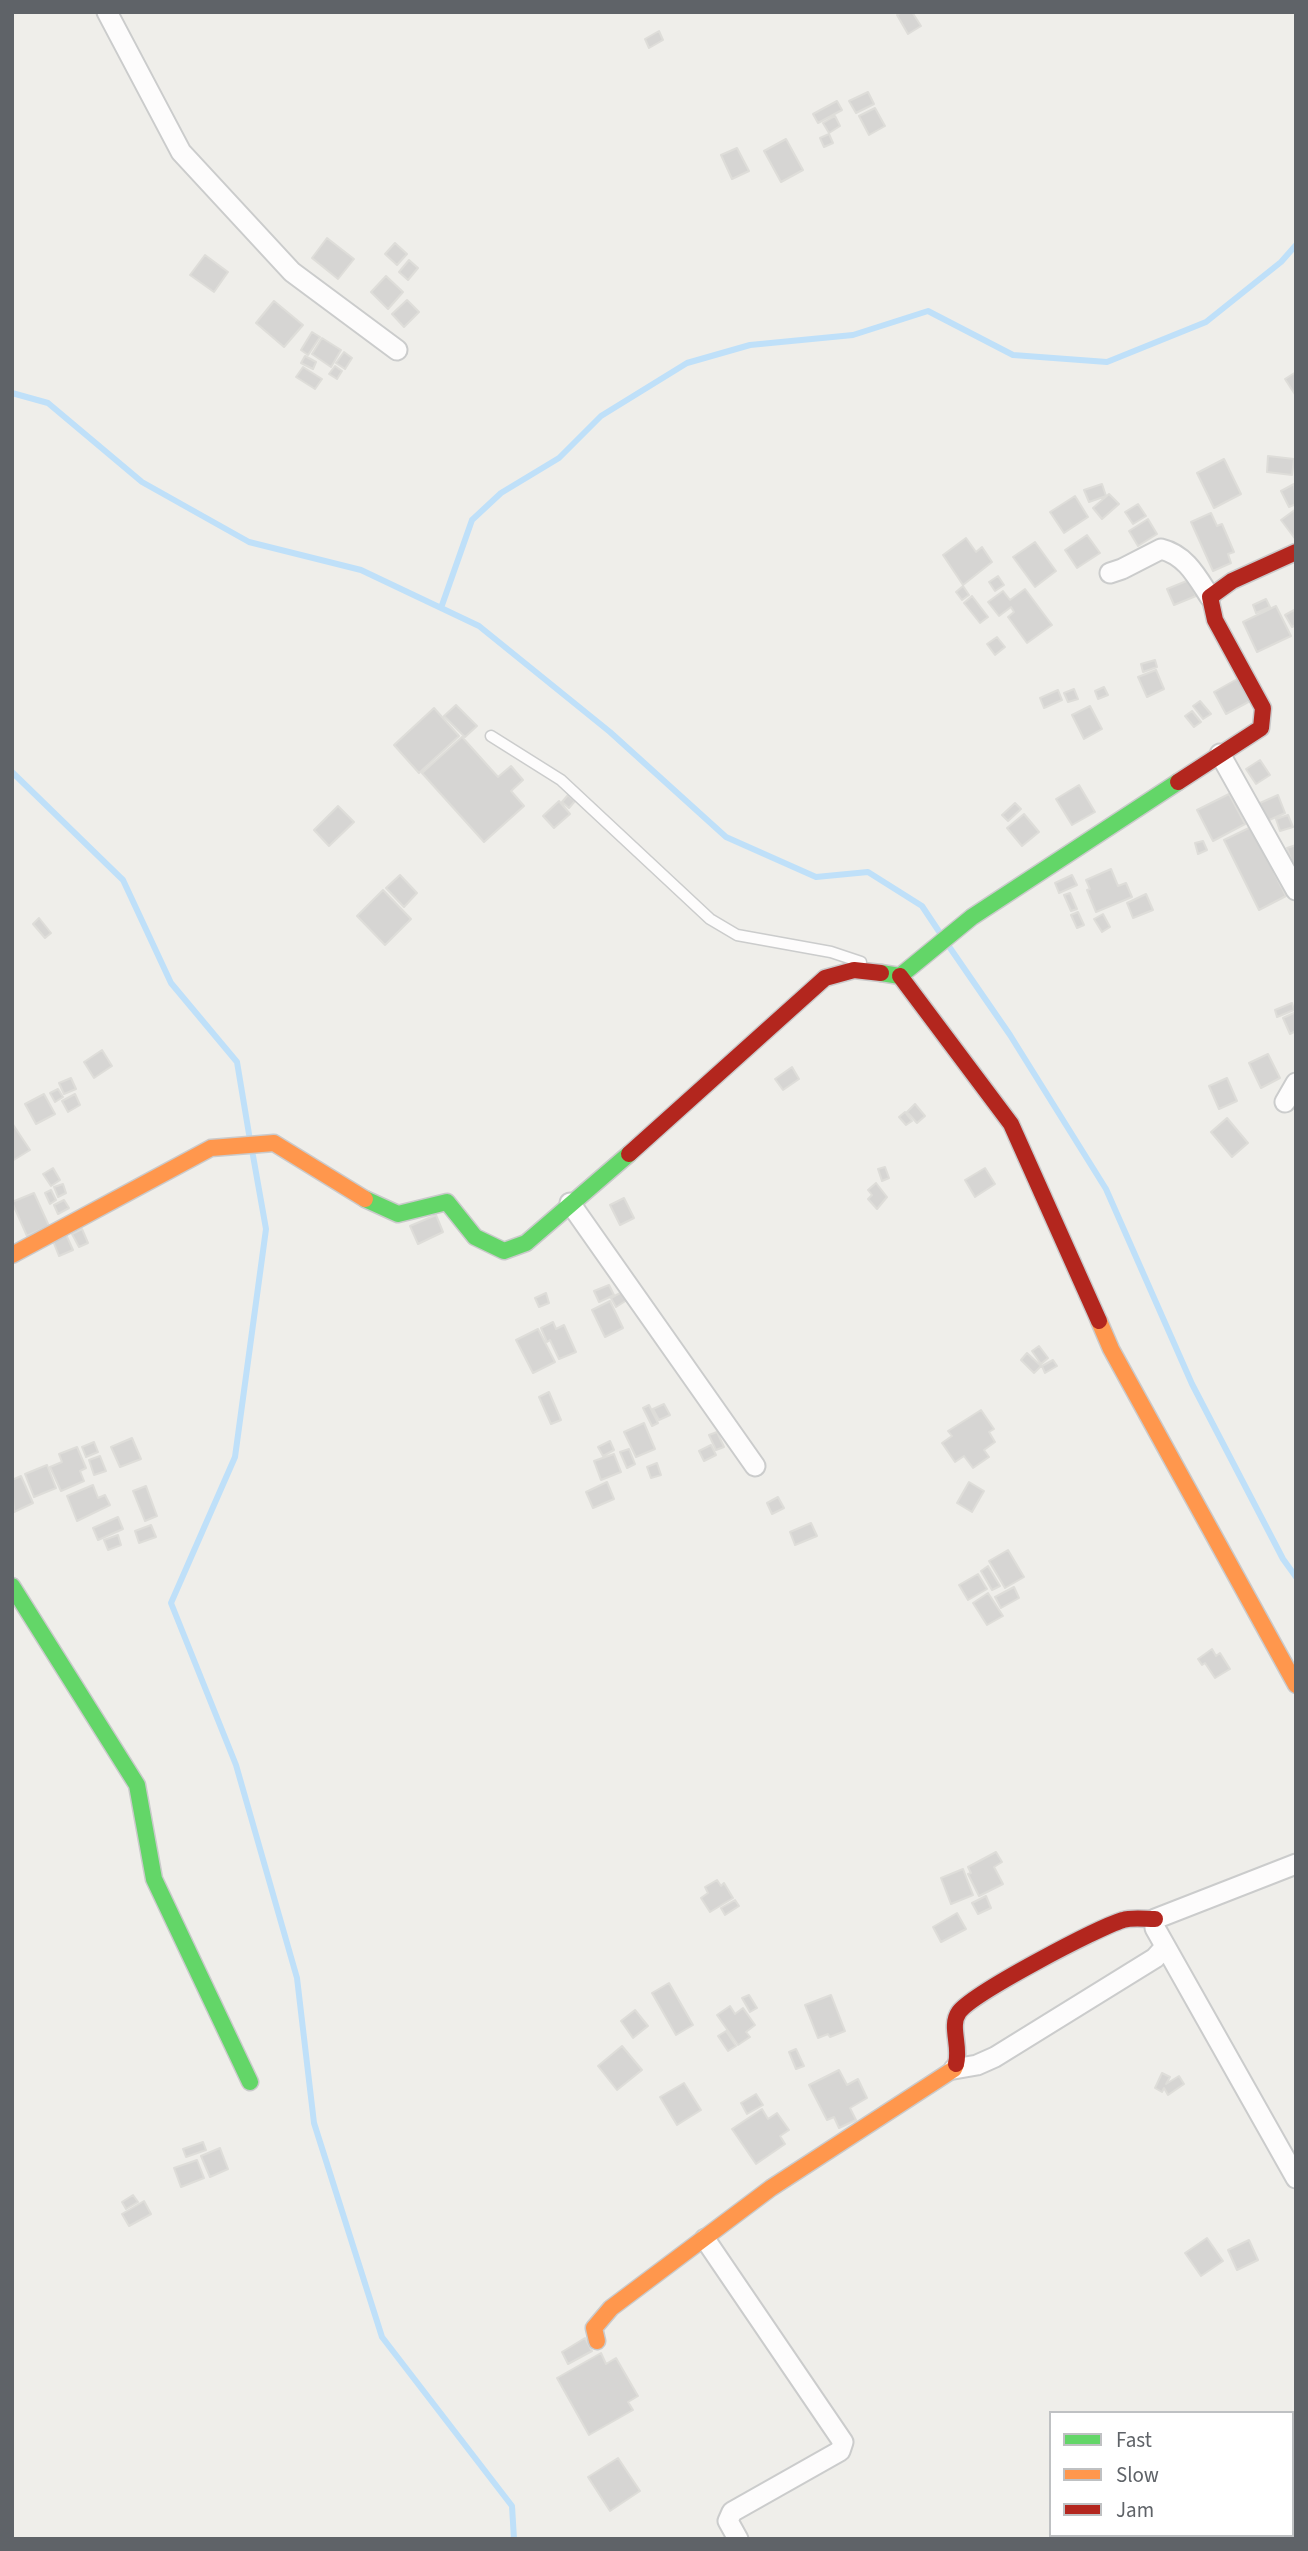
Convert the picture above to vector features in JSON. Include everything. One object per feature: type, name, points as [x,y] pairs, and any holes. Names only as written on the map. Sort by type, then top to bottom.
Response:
[{"type":"street","points":[[107,12],[181,152],[292,272],[397,350]]},
{"type":"street","points":[[900,976],[972,917],[1261,728],[1263,708],[1215,620],[1210,597],[1191,568],[1176,552],[1161,549],[1110,573]]},
{"type":"street","points":[[1210,597],[1232,581],[1296,552]]},
{"type":"street","points":[[1220,754],[1296,890]]},
{"type":"street","points":[[12,1255],[211,1148],[274,1143],[373,1204],[398,1214],[434,1203],[447,1202],[475,1237],[504,1251],[526,1242],[670,1119],[825,978],[845,970],[900,976],[1011,1124],[1111,1349],[1296,1685]]},
{"type":"street","points":[[1284,1102],[1296,1083]]},
{"type":"street","points":[[570,1203],[755,1466]]},
{"type":"street","points":[[12,1586],[137,1785],[154,1879],[250,2082]]},
{"type":"street","points":[[954,2069],[959,2053],[954,2029],[958,2013],[976,1997],[1089,1934],[1125,1919],[1156,1919],[1296,1864]]},
{"type":"street","points":[[1156,1919],[1155,1928],[1165,1947],[1296,2178]]},
{"type":"street","points":[[597,2341],[594,2328],[611,2308],[771,2188],[954,2069],[977,2065],[995,2057],[1155,1958],[1165,1947]]},
{"type":"street","points":[[705,2239],[843,2442],[840,2451],[732,2512],[728,2521],[738,2539]]},
{"type":"lane","points":[[491,736],[561,780],[710,919],[737,935],[831,951],[861,962],[868,971]]},
{"type":"building","points":[[912,12],[921,26],[908,34],[897,15]]},
{"type":"building","points":[[659,31],[663,40],[649,48],[645,39]]},
{"type":"building","points":[[868,92],[874,104],[856,113],[849,101]]},
{"type":"building","points":[[837,101],[842,110],[818,123],[813,114]]},
{"type":"building","points":[[875,108],[885,126],[869,135],[859,116]]},
{"type":"building","points":[[835,116],[840,126],[829,133],[823,123]]},
{"type":"building","points":[[829,134],[833,143],[824,147],[820,138]]},
{"type":"building","points":[[786,139],[803,170],[781,182],[764,151]]},
{"type":"building","points":[[737,148],[749,171],[732,179],[721,155]]},
{"type":"building","points":[[327,238],[354,259],[338,279],[312,258]]},
{"type":"building","points":[[395,243],[407,254],[397,265],[385,254]]},
{"type":"building","points":[[205,255],[228,272],[214,292],[190,275]]},
{"type":"building","points":[[409,260],[418,268],[408,280],[399,272]]},
{"type":"building","points":[[386,276],[403,292],[388,309],[371,292]]},
{"type":"building","points":[[407,300],[419,312],[404,327],[392,314]]},
{"type":"building","points":[[274,301],[303,325],[284,347],[256,323]]},
{"type":"building","points":[[312,332],[320,337],[308,355],[301,350]]},
{"type":"building","points":[[322,338],[341,350],[331,367],[312,354]]},
{"type":"building","points":[[344,352],[352,358],[345,369],[336,363]]},
{"type":"building","points":[[305,356],[316,362],[313,369],[301,363]]},
{"type":"building","points":[[335,366],[342,371],[337,379],[329,374]]},
{"type":"building","points":[[303,367],[322,379],[315,389],[296,377]]},
{"type":"building","points":[[1296,372],[1296,396],[1285,379]]},
{"type":"building","points":[[1268,456],[1294,459],[1292,475],[1267,472]]},
{"type":"building","points":[[1224,459],[1241,494],[1214,508],[1197,473]]},
{"type":"building","points":[[1102,484],[1106,496],[1089,502],[1084,490]]},
{"type":"building","points":[[1294,484],[1296,504],[1289,507],[1281,491]]},
{"type":"building","points":[[1109,494],[1119,504],[1102,519],[1093,508]]},
{"type":"building","points":[[1075,496],[1088,517],[1064,533],[1050,512]]},
{"type":"building","points":[[1138,504],[1146,516],[1133,524],[1125,512]]},
{"type":"building","points":[[1296,509],[1296,540],[1281,520]]},
{"type":"building","points":[[1211,513],[1217,526],[1222,524],[1234,552],[1228,554],[1231,563],[1213,571],[1191,522]]},
{"type":"building","points":[[1148,519],[1157,534],[1138,546],[1129,531]]},
{"type":"building","points":[[1087,535],[1100,553],[1077,568],[1065,550]]},
{"type":"building","points":[[966,538],[976,552],[982,547],[992,562],[963,585],[943,555]]},
{"type":"building","points":[[1035,542],[1056,571],[1035,587],[1013,557]]},
{"type":"building","points":[[998,576],[1004,585],[995,591],[989,582]]},
{"type":"building","points":[[1189,580],[1196,596],[1174,605],[1167,589]]},
{"type":"building","points":[[963,586],[969,595],[962,600],[956,592]]},
{"type":"building","points":[[1025,589],[1052,625],[1027,643],[1008,617],[1014,612],[1011,607],[999,616],[988,602],[1003,591],[1010,600]]},
{"type":"building","points":[[972,596],[988,617],[980,623],[964,603]]},
{"type":"building","points":[[1266,599],[1270,607],[1256,613],[1253,605]]},
{"type":"building","points":[[1276,606],[1291,636],[1257,652],[1243,622]]},
{"type":"building","points":[[1296,609],[1296,625],[1292,627],[1285,615]]},
{"type":"building","points":[[997,637],[1005,647],[995,655],[987,644]]},
{"type":"building","points":[[1155,660],[1157,667],[1143,672],[1141,664]]},
{"type":"building","points":[[1156,670],[1164,689],[1147,697],[1138,677]]},
{"type":"building","points":[[1239,678],[1252,700],[1226,714],[1214,692]]},
{"type":"building","points":[[1104,687],[1108,695],[1098,699],[1095,691]]},
{"type":"building","points":[[1074,689],[1078,699],[1068,702],[1064,693]]},
{"type":"building","points":[[1058,690],[1062,700],[1044,708],[1040,698]]},
{"type":"building","points":[[1200,701],[1211,714],[1203,719],[1193,706]]},
{"type":"building","points":[[456,705],[477,726],[465,737],[444,716]]},
{"type":"building","points":[[1090,706],[1102,729],[1084,739],[1072,715]]},
{"type":"building","points":[[434,708],[459,736],[419,773],[394,745]]},
{"type":"building","points":[[1192,711],[1201,722],[1194,727],[1185,716]]},
{"type":"building","points":[[462,737],[498,777],[511,766],[523,780],[511,791],[524,806],[484,842],[422,773]]},
{"type":"building","points":[[1260,760],[1270,775],[1256,784],[1246,769]]},
{"type":"building","points":[[1079,785],[1095,812],[1072,825],[1056,799]]},
{"type":"building","points":[[1229,794],[1245,824],[1213,841],[1197,810]]},
{"type":"building","points":[[568,795],[575,801],[569,808],[562,802]]},
{"type":"building","points":[[1278,795],[1285,813],[1267,821],[1260,803]]},
{"type":"building","points":[[559,801],[570,814],[554,828],[543,816]]},
{"type":"building","points":[[1015,803],[1021,809],[1008,821],[1002,815]]},
{"type":"building","points":[[338,806],[354,822],[329,846],[314,830]]},
{"type":"building","points":[[1024,814],[1039,832],[1022,846],[1007,828]]},
{"type":"building","points":[[1288,815],[1293,827],[1280,831],[1276,819]]},
{"type":"building","points":[[1251,827],[1286,896],[1259,910],[1224,840]]},
{"type":"building","points":[[1203,841],[1207,850],[1198,854],[1195,843]]},
{"type":"building","points":[[1296,845],[1296,868],[1294,868],[1287,848]]},
{"type":"building","points":[[1111,869],[1118,886],[1126,883],[1132,897],[1096,912],[1086,880]]},
{"type":"building","points":[[400,875],[417,893],[404,907],[386,888]]},
{"type":"building","points":[[1072,875],[1077,885],[1059,893],[1055,883]]},
{"type":"building","points":[[383,890],[411,919],[385,945],[357,916]]},
{"type":"building","points":[[1070,893],[1077,909],[1071,911],[1064,895]]},
{"type":"building","points":[[1146,894],[1153,910],[1133,918],[1127,903]]},
{"type":"building","points":[[1078,912],[1084,925],[1077,928],[1071,915]]},
{"type":"building","points":[[1103,914],[1110,927],[1102,932],[1094,919]]},
{"type":"building","points":[[39,918],[51,933],[45,938],[33,924]]},
{"type":"building","points":[[1292,1003],[1294,1010],[1277,1017],[1275,1010]]},
{"type":"building","points":[[1296,1012],[1296,1031],[1290,1034],[1283,1018]]},
{"type":"building","points":[[102,1050],[112,1066],[94,1078],[84,1062]]},
{"type":"building","points":[[1268,1054],[1280,1078],[1261,1088],[1249,1063]]},
{"type":"building","points":[[792,1067],[799,1079],[783,1090],[775,1079]]},
{"type":"building","points":[[71,1078],[76,1089],[64,1094],[59,1083]]},
{"type":"building","points":[[1227,1078],[1237,1101],[1219,1109],[1209,1086]]},
{"type":"building","points":[[58,1089],[63,1097],[55,1102],[50,1093]]},
{"type":"building","points":[[44,1094],[55,1114],[36,1124],[25,1104]]},
{"type":"building","points":[[75,1094],[80,1105],[68,1112],[62,1101]]},
{"type":"building","points":[[915,1104],[925,1116],[917,1123],[907,1112]]},
{"type":"building","points":[[905,1112],[912,1121],[906,1125],[899,1117]]},
{"type":"building","points":[[1227,1118],[1248,1143],[1232,1157],[1211,1132]]},
{"type":"building","points":[[12,1123],[30,1150],[12,1161]]},
{"type":"building","points":[[885,1167],[889,1178],[882,1181],[878,1169]]},
{"type":"building","points":[[53,1168],[60,1180],[51,1186],[43,1174]]},
{"type":"building","points":[[985,1168],[995,1184],[975,1197],[965,1180]]},
{"type":"building","points":[[876,1183],[887,1197],[877,1209],[868,1199],[872,1195],[868,1190]]},
{"type":"building","points":[[63,1184],[66,1193],[58,1197],[54,1187]]},
{"type":"building","points":[[51,1190],[56,1200],[50,1204],[45,1193]]},
{"type":"building","points":[[34,1193],[49,1226],[27,1236],[12,1202]]},
{"type":"building","points":[[624,1198],[634,1218],[620,1225],[610,1205]]},
{"type":"building","points":[[64,1200],[69,1208],[58,1214],[54,1205]]},
{"type":"building","points":[[436,1215],[443,1232],[418,1244],[410,1226]]},
{"type":"building","points":[[82,1229],[88,1243],[79,1247],[72,1234]]},
{"type":"building","points":[[64,1230],[73,1250],[59,1256],[51,1236]]},
{"type":"building","points":[[609,1285],[614,1295],[599,1302],[594,1291]]},
{"type":"building","points":[[622,1292],[627,1300],[616,1307],[611,1298]]},
{"type":"building","points":[[546,1293],[549,1303],[539,1307],[535,1298]]},
{"type":"building","points":[[610,1301],[623,1328],[605,1337],[592,1310]]},
{"type":"building","points":[[553,1322],[556,1329],[564,1325],[576,1352],[559,1359],[541,1328]]},
{"type":"building","points":[[538,1329],[555,1362],[533,1373],[516,1340]]},
{"type":"building","points":[[1039,1346],[1048,1358],[1041,1364],[1032,1351]]},
{"type":"building","points":[[1027,1353],[1041,1366],[1034,1373],[1021,1360]]},
{"type":"building","points":[[1053,1360],[1057,1366],[1045,1373],[1042,1366]]},
{"type":"building","points":[[549,1392],[561,1420],[551,1424],[539,1397]]},
{"type":"building","points":[[664,1404],[670,1415],[659,1420],[653,1409]]},
{"type":"building","points":[[649,1405],[658,1423],[652,1426],[643,1408]]},
{"type":"building","points":[[981,1410],[994,1429],[989,1432],[995,1442],[984,1450],[989,1457],[973,1468],[964,1456],[955,1462],[942,1443],[952,1436],[948,1431]]},
{"type":"building","points":[[644,1423],[655,1449],[636,1457],[624,1432]]},
{"type":"building","points":[[717,1432],[724,1447],[716,1450],[709,1435]]},
{"type":"building","points":[[132,1438],[141,1459],[120,1467],[111,1447]]},
{"type":"building","points":[[610,1441],[614,1450],[603,1456],[598,1447]]},
{"type":"building","points":[[94,1442],[98,1452],[86,1457],[82,1447]]},
{"type":"building","points":[[711,1445],[716,1455],[704,1461],[699,1451]]},
{"type":"building","points":[[77,1447],[86,1468],[80,1471],[84,1481],[61,1491],[50,1467],[62,1462],[59,1454]]},
{"type":"building","points":[[629,1449],[635,1464],[627,1468],[620,1452]]},
{"type":"building","points":[[614,1454],[621,1472],[601,1480],[594,1461]]},
{"type":"building","points":[[100,1456],[106,1471],[94,1475],[89,1460]]},
{"type":"building","points":[[657,1463],[661,1475],[651,1478],[647,1467]]},
{"type":"building","points":[[47,1465],[56,1488],[34,1497],[25,1474]]},
{"type":"building","points":[[21,1476],[33,1503],[14,1512],[12,1480]]},
{"type":"building","points":[[607,1482],[614,1499],[593,1508],[586,1492]]},
{"type":"building","points":[[969,1482],[984,1491],[972,1512],[957,1503]]},
{"type":"building","points":[[93,1485],[98,1498],[105,1495],[110,1505],[77,1521],[67,1496]]},
{"type":"building","points":[[146,1486],[157,1516],[145,1521],[133,1491]]},
{"type":"building","points":[[778,1497],[784,1508],[772,1514],[767,1503]]},
{"type":"building","points":[[118,1517],[123,1529],[98,1540],[93,1528]]},
{"type":"building","points":[[811,1523],[817,1536],[795,1545],[790,1532]]},
{"type":"building","points":[[151,1525],[156,1537],[139,1543],[135,1531]]},
{"type":"building","points":[[118,1535],[121,1545],[108,1550],[104,1540]]},
{"type":"building","points":[[1008,1550],[1024,1577],[1005,1588],[989,1561]]},
{"type":"building","points":[[988,1566],[1000,1586],[992,1590],[981,1571]]},
{"type":"building","points":[[978,1574],[987,1589],[968,1600],[959,1585]]},
{"type":"building","points":[[1014,1587],[1019,1598],[1001,1608],[995,1597]]},
{"type":"building","points":[[988,1593],[1003,1616],[987,1625],[973,1603]]},
{"type":"building","points":[[1212,1649],[1216,1656],[1220,1653],[1230,1669],[1215,1678],[1205,1663],[1202,1665],[1198,1659]]},
{"type":"building","points":[[996,1852],[1002,1862],[994,1867],[1003,1884],[979,1896],[968,1874],[971,1873],[968,1867]]},
{"type":"building","points":[[963,1869],[973,1895],[951,1904],[941,1878]]},
{"type":"building","points":[[717,1880],[721,1886],[724,1883],[733,1898],[710,1912],[701,1898],[708,1893],[705,1887]]},
{"type":"building","points":[[986,1896],[991,1908],[978,1914],[972,1903]]},
{"type":"building","points":[[735,1900],[739,1906],[725,1915],[721,1908]]},
{"type":"building","points":[[957,1913],[966,1929],[941,1942],[933,1927]]},
{"type":"building","points":[[669,1983],[693,2025],[676,2035],[652,1993]]},
{"type":"building","points":[[749,1995],[757,2008],[750,2012],[742,1998]]},
{"type":"building","points":[[831,1995],[845,2031],[818,2038],[805,2005]]},
{"type":"building","points":[[730,2006],[735,2014],[743,2008],[755,2025],[746,2032],[750,2037],[738,2045],[717,2015]]},
{"type":"building","points":[[635,2010],[648,2026],[633,2038],[621,2021]]},
{"type":"building","points":[[726,2031],[736,2046],[728,2051],[718,2036]]},
{"type":"building","points":[[622,2046],[642,2070],[617,2090],[598,2066]]},
{"type":"building","points":[[796,2049],[804,2066],[796,2069],[789,2052]]},
{"type":"building","points":[[839,2070],[847,2085],[858,2079],[867,2098],[850,2108],[856,2120],[839,2128],[834,2117],[827,2120],[809,2085]]},
{"type":"building","points":[[1162,2073],[1170,2077],[1166,2084],[1179,2076],[1184,2084],[1168,2095],[1164,2088],[1162,2092],[1155,2088]]},
{"type":"building","points":[[684,2083],[701,2110],[677,2125],[660,2097]]},
{"type":"building","points":[[756,2094],[763,2105],[747,2114],[741,2103]]},
{"type":"building","points":[[762,2109],[768,2119],[777,2113],[789,2130],[780,2136],[785,2144],[756,2164],[732,2129]]},
{"type":"building","points":[[203,2142],[206,2150],[186,2157],[183,2149]]},
{"type":"building","points":[[220,2148],[228,2169],[210,2177],[201,2156]]},
{"type":"building","points":[[197,2160],[204,2178],[181,2187],[174,2168]]},
{"type":"building","points":[[133,2195],[138,2202],[126,2209],[122,2202]]},
{"type":"building","points":[[144,2201],[151,2214],[129,2226],[122,2214]]},
{"type":"building","points":[[1207,2238],[1223,2261],[1201,2276],[1185,2253]]},
{"type":"building","points":[[1249,2240],[1258,2260],[1237,2270],[1228,2250]]},
{"type":"building","points":[[585,2338],[592,2351],[568,2364],[562,2352]]},
{"type":"building","points":[[601,2353],[606,2364],[616,2358],[638,2396],[628,2402],[633,2410],[589,2435],[557,2378]]},
{"type":"building","points":[[618,2458],[640,2491],[610,2511],[588,2477]]},
{"type":"waterway","points":[[441,608],[472,520],[501,493],[559,458],[601,416],[687,363],[750,345],[853,335],[928,311],[1013,355],[1107,362],[1206,322],[1281,262],[1296,245]]},
{"type":"waterway","points":[[12,393],[48,403],[142,482],[249,542],[361,570],[479,626],[610,732],[726,837],[816,877],[868,872],[922,906],[940,933]]},
{"type":"waterway","points":[[12,772],[123,880],[171,983],[237,1062],[250,1140]]},
{"type":"waterway","points":[[948,945],[1010,1035],[1106,1189],[1192,1384],[1283,1559],[1296,1577]]},
{"type":"waterway","points":[[252,1150],[266,1229],[235,1457],[171,1603],[236,1765],[297,1978],[314,2123],[382,2337],[512,2506],[514,2539]]},
{"type":"traffic: fast","points":[[881,973],[900,976],[972,917],[1178,782]]},
{"type":"traffic: fast","points":[[365,1199],[398,1214],[447,1202],[475,1237],[504,1251],[526,1243],[629,1154]]},
{"type":"traffic: fast","points":[[12,1586],[137,1785],[154,1879],[250,2082]]},
{"type":"traffic: slow","points":[[12,1255],[211,1148],[274,1143],[365,1199]]},
{"type":"traffic: slow","points":[[1099,1321],[1111,1349],[1296,1685]]},
{"type":"traffic: slow","points":[[597,2341],[594,2328],[611,2308],[771,2188],[954,2069],[956,2064]]},
{"type":"traffic: jam","points":[[1178,782],[1261,728],[1263,708],[1215,620],[1210,597],[1232,581],[1296,552]]},
{"type":"traffic: jam","points":[[629,1154],[825,978],[854,970],[881,973]]},
{"type":"traffic: jam","points":[[900,976],[1011,1124],[1099,1321]]},
{"type":"traffic: jam","points":[[956,2064],[956,2018],[969,2003],[1036,1962],[1109,1925],[1134,1918],[1155,1919]]}]
